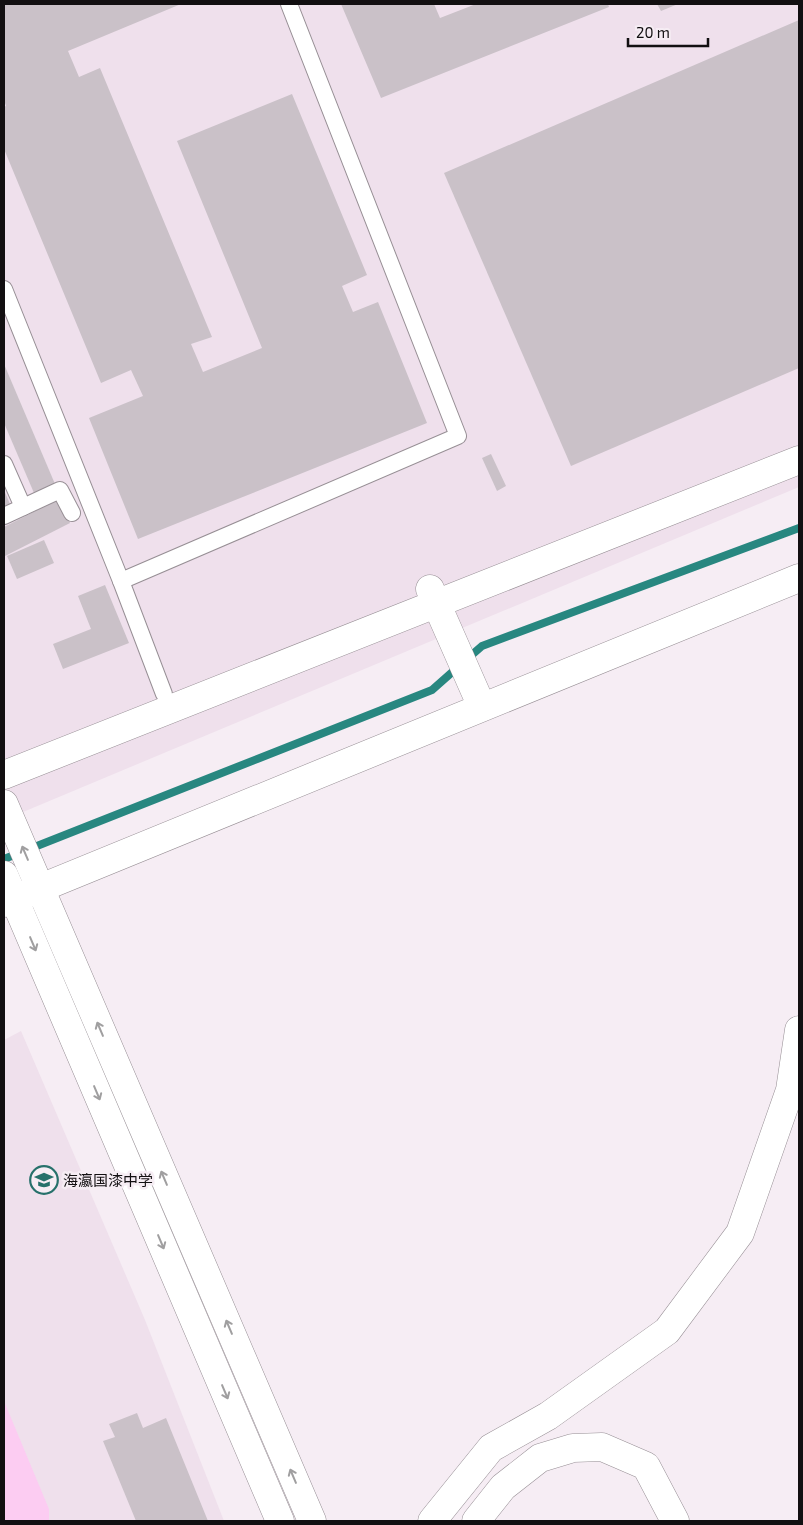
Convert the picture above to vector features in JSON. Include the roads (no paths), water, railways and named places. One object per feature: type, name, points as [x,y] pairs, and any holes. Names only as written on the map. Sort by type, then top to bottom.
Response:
[{"type":"street","points":[[4,776],[799,443]]},
{"type":"street","points":[[4,757],[164,694],[433,597],[799,460]]},
{"type":"street","points":[[280,1521],[7,892],[39,888],[476,696],[799,578]]},
{"type":"street","points":[[433,597],[476,696]]},
{"type":"street","points":[[7,811],[312,1521]]},
{"type":"street","points":[[432,1521],[491,1448],[548,1416],[667,1331],[707,1278],[740,1233],[790,1090],[799,1030]]},
{"type":"street","points":[[476,1521],[503,1486],[540,1458],[573,1448],[602,1447],[646,1466],[674,1521]]},
{"type":"lane","points":[[120,581],[458,436],[288,4]]},
{"type":"lane","points":[[4,289],[164,694]]},
{"type":"lane","points":[[4,464],[23,507]]},
{"type":"lane","points":[[4,516],[60,490],[72,513]]},
{"type":"waterway","points":[[467,659],[482,646],[799,528]]},
{"type":"waterway","points":[[4,859],[432,690],[458,667]]},
{"type":"place","name":"海瀛国漆中学","points":[[44,1180]]}]
